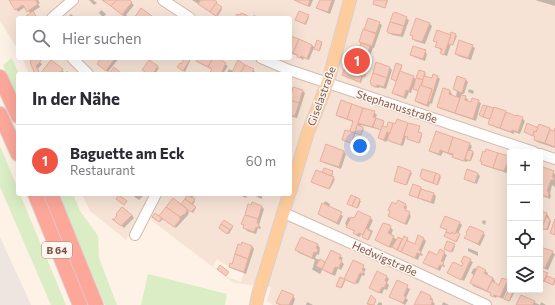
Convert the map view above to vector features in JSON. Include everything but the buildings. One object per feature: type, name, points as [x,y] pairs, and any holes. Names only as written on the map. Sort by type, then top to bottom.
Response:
[{"type":"highway","points":[[0,78],[16,112]]},
{"type":"highway","points":[[0,114],[16,150]]},
{"type":"highway","name":"B 64","points":[[36,196],[80,305]]},
{"type":"highway","name":"B 64","points":[[53,196],[96,305]]},
{"type":"main road","name":"Giselastraße","points":[[292,186],[308,132],[328,82],[350,0]]},
{"type":"main road","name":"Giselastraße","points":[[256,305],[289,196]]},
{"type":"street","points":[[54,16],[73,0]]},
{"type":"street","points":[[163,0],[187,16]]},
{"type":"street","points":[[74,60],[86,72]]},
{"type":"street","name":"Stephanusstraße","points":[[266,60],[289,70],[525,149]]},
{"type":"street","points":[[543,155],[555,159]]},
{"type":"street","points":[[135,235],[155,196]]},
{"type":"street","name":"Hedwigstraße","points":[[284,213],[486,305]]},
{"type":"shaded area","points":[[0,0],[555,0],[555,305],[273,305],[267,301],[271,287],[234,283],[143,214],[126,240],[90,211],[83,196],[292,196],[292,72],[28,72],[23,60],[292,60],[292,16],[16,16],[16,47],[0,21]],"holes":[[[217,259],[229,267],[244,272],[241,282],[227,277],[213,266]]]},
{"type":"shaded area","points":[[0,237],[31,305],[0,305]]},
{"type":"green space","points":[[12,58],[18,72],[16,72],[16,95],[3,65]]},
{"type":"green space","points":[[0,146],[16,184],[16,196],[21,196],[66,305],[51,305],[0,187]]},
{"type":"green space","points":[[60,196],[74,196],[80,211],[98,236],[99,258],[117,305],[105,305]]},
{"type":"green space","points":[[148,274],[227,294],[225,305],[141,305]]},
{"type":"place","name":"Baguette am Eck","points":[[357,61]]}]
